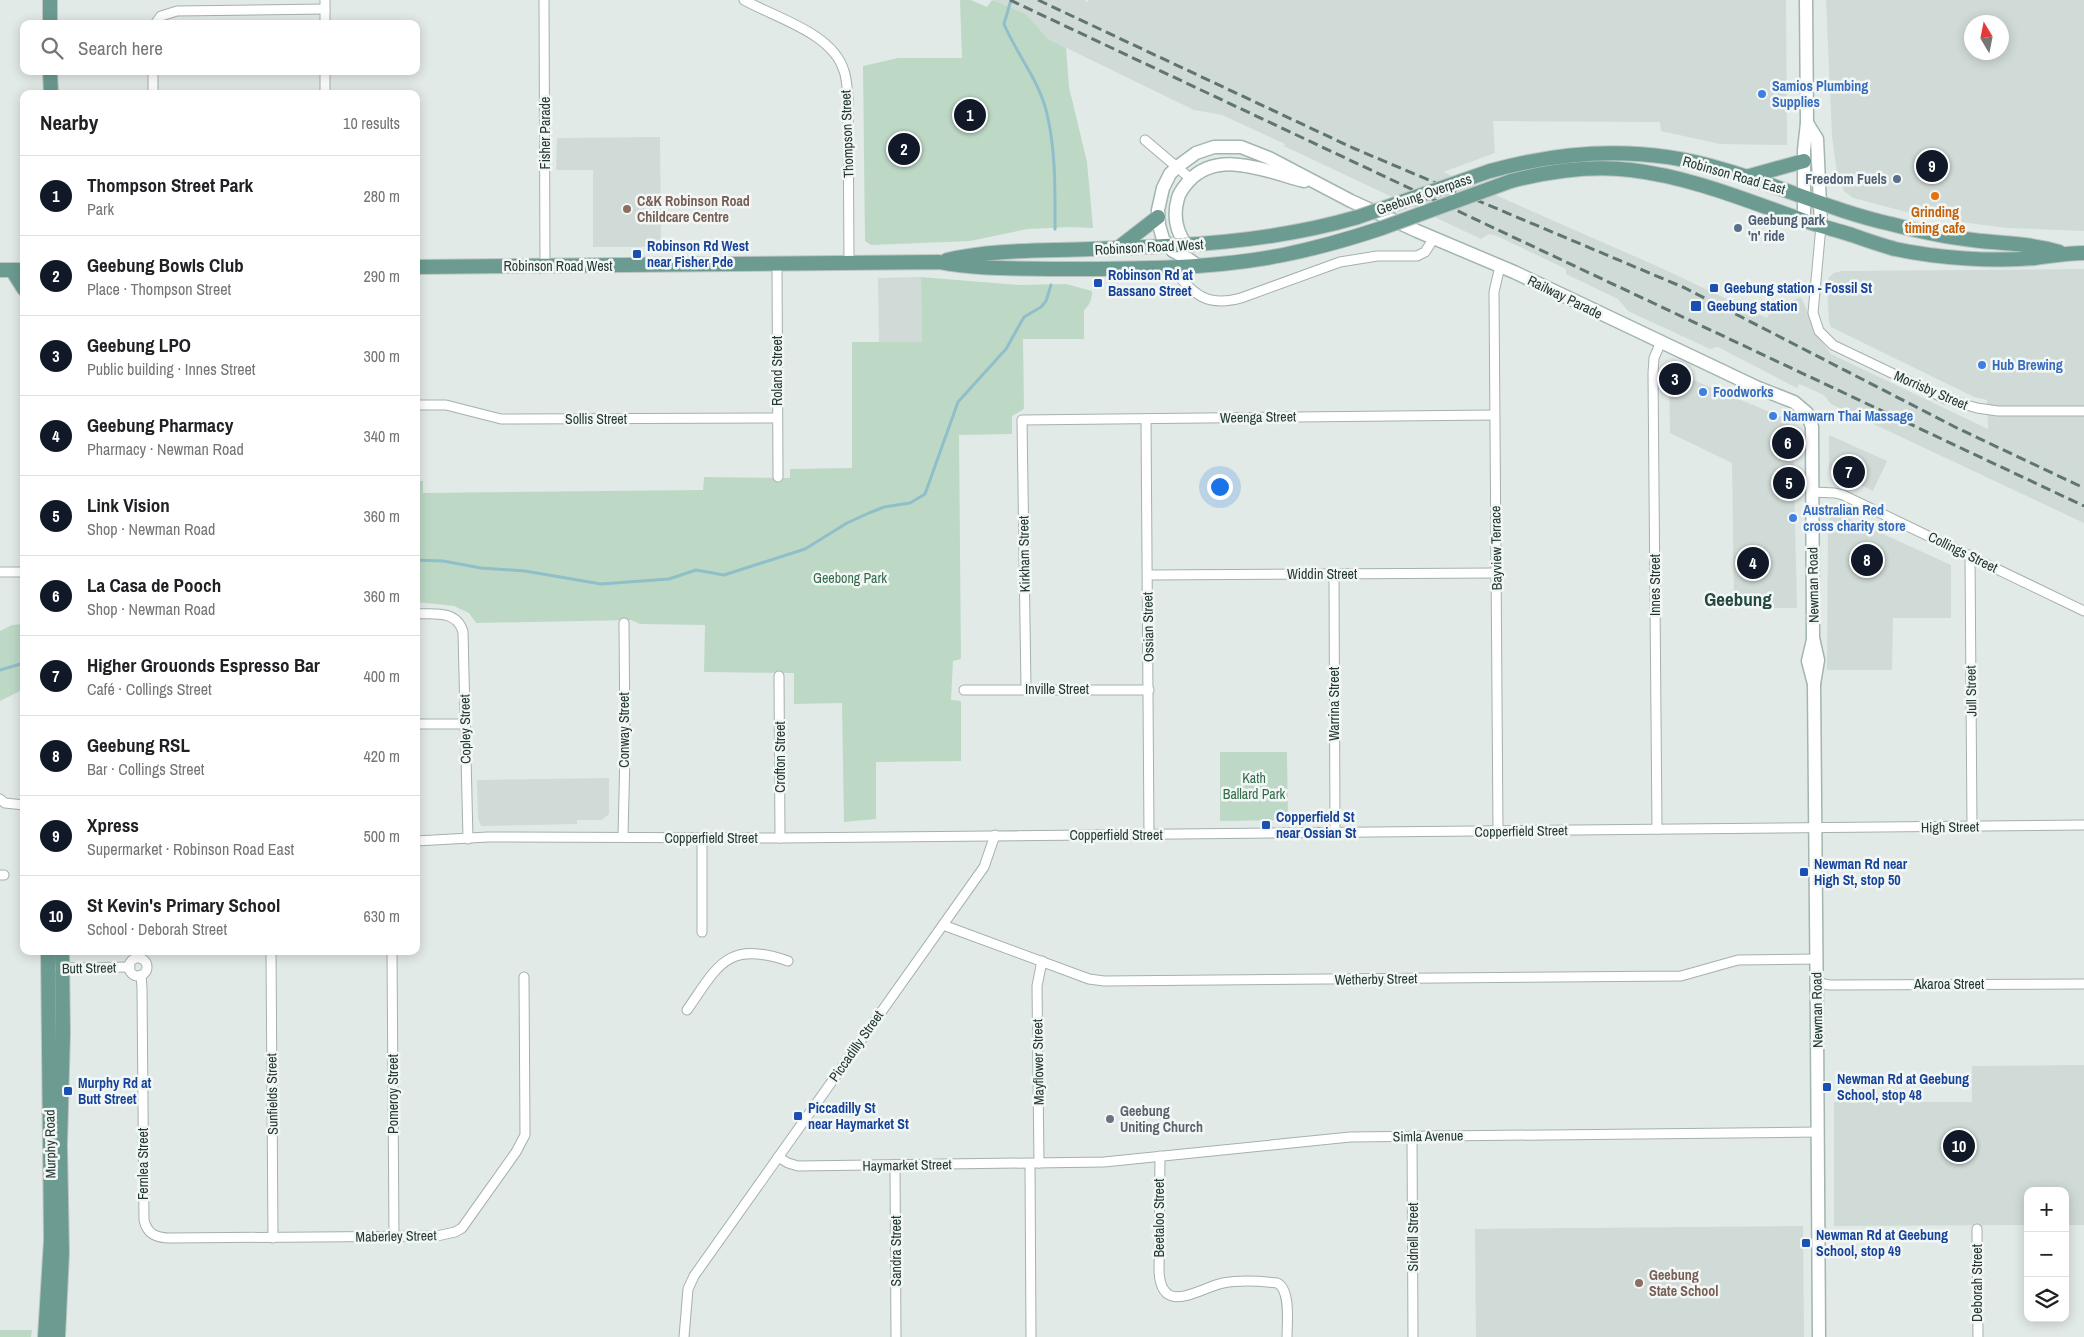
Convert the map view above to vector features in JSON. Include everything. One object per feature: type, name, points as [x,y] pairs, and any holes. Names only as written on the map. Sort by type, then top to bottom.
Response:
[{"type":"main road","points":[[50,0],[50,20]]},
{"type":"main road","points":[[1804,221],[1804,161],[1807,123],[1806,0]]},
{"type":"main road","points":[[50,75],[51,90]]},
{"type":"main road","points":[[1807,123],[1817,139],[1822,226]]},
{"type":"main road","name":"Railway Parade","points":[[1168,246],[1161,233],[1158,203],[1162,188],[1170,174],[1187,158],[1206,149],[1223,146],[1240,148],[1284,165],[1320,185],[1434,238],[1500,266],[1762,390],[1794,402],[1807,413]]},
{"type":"main road","name":"Robinson Road East","points":[[1490,171],[1554,157],[1626,153],[1676,158],[1746,177],[1868,218],[1916,230],[1972,240],[2037,245],[2062,253]]},
{"type":"main road","points":[[1746,177],[1804,161]]},
{"type":"main road","name":"Railway Parade","points":[[1186,245],[1178,231],[1175,211],[1181,190],[1204,169],[1227,164],[1252,167],[1320,185]]},
{"type":"main road","name":"Robinson Road East","points":[[1511,181],[1569,170],[1629,169],[1700,184],[1804,221],[1893,248],[1934,255],[2035,258],[2062,253],[2084,253]]},
{"type":"main road","name":"Geebung Overpass","points":[[1358,217],[1490,171]]},
{"type":"main road","name":"Geebung Overpass","points":[[1382,228],[1511,181]]},
{"type":"main road","points":[[1118,248],[1158,217]]},
{"type":"main road","name":"Robinson Road West","points":[[939,262],[959,257],[992,254],[1222,243],[1318,228],[1358,217]]},
{"type":"main road","name":"Robinson Road West","points":[[420,267],[939,262],[958,266],[1027,268],[1172,268],[1283,255],[1333,243],[1382,228]]},
{"type":"main road","points":[[1168,246],[1198,266]]},
{"type":"main road","points":[[12,270],[20,283]]},
{"type":"main road","name":"Newman Road","points":[[1807,413],[1812,427],[1813,638],[1818,660],[1814,684],[1819,1337]]},
{"type":"main road","name":"Murphy Road","points":[[45,1337],[51,1240],[48,955]]},
{"type":"main road","name":"Murphy Road","points":[[58,1337],[62,1253],[60,1145],[63,1033],[62,955]]},
{"type":"street","name":"Fisher Parade","points":[[544,0],[545,266]]},
{"type":"street","name":"Thompson Street","points":[[744,0],[816,36],[838,57],[844,71],[848,98],[849,263]]},
{"type":"street","points":[[158,20],[161,16],[177,11],[325,4],[325,20]]},
{"type":"street","points":[[153,75],[153,90]]},
{"type":"street","points":[[325,75],[325,90]]},
{"type":"street","points":[[1145,140],[1191,179]]},
{"type":"street","name":"Morrisby Street","points":[[1822,226],[1813,305],[1815,322],[1819,331],[1833,345],[1946,399],[1961,404],[1998,411],[2084,411]]},
{"type":"street","name":"Robinson Road West","points":[[1172,268],[1197,295],[1211,301],[1225,302],[1241,298],[1331,264],[1376,256],[1417,256],[1425,252],[1434,238]]},
{"type":"street","name":"Roland Street","points":[[777,264],[778,477]]},
{"type":"street","name":"Bayview Terrace","points":[[1498,831],[1494,292],[1500,266]]},
{"type":"street","name":"Innes Street","points":[[1657,829],[1653,373],[1654,358],[1661,342]]},
{"type":"street","name":"Sollis Street","points":[[420,405],[446,405],[495,417],[513,419],[777,418]]},
{"type":"street","name":"Weenga Street","points":[[1022,420],[1494,415]]},
{"type":"street","name":"Ossian Street","points":[[1146,419],[1149,835]]},
{"type":"street","name":"Kirkham Street","points":[[1022,420],[1026,689]]},
{"type":"street","name":"Collings Street","points":[[1812,492],[1828,492],[1843,495],[2084,611]]},
{"type":"street","name":"Jull Street","points":[[1970,555],[1972,827]]},
{"type":"street","points":[[0,572],[20,572]]},
{"type":"street","name":"Widdin Street","points":[[1148,576],[1497,573]]},
{"type":"street","name":"Warrina Street","points":[[1334,574],[1335,834]]},
{"type":"street","name":"Copley Street","points":[[420,614],[444,614],[458,620],[464,636],[468,839]]},
{"type":"street","name":"Conway Street","points":[[622,837],[625,752],[624,623]]},
{"type":"street","name":"Crofton Street","points":[[779,676],[780,838]]},
{"type":"street","name":"Inville Street","points":[[964,690],[1149,690]]},
{"type":"street","points":[[420,724],[465,724]]},
{"type":"street","points":[[0,799],[5,803],[20,805]]},
{"type":"street","name":"High Street","points":[[1816,828],[2084,825]]},
{"type":"street","name":"Copperfield Street","points":[[420,841],[622,837],[780,838],[1335,834],[1816,828]]},
{"type":"street","name":"Piccadilly Street","points":[[684,1337],[690,1282],[984,867],[995,836]]},
{"type":"street","points":[[702,838],[702,932]]},
{"type":"street","name":"Wetherby Street","points":[[943,925],[1088,978],[1104,981],[1681,976],[1738,960],[1816,959]]},
{"type":"street","points":[[687,1010],[714,970],[728,958],[755,954],[788,961]]},
{"type":"street","points":[[141,955],[147,966],[145,972],[141,975],[133,974],[130,967],[133,960],[141,955]]},
{"type":"street","name":"Sunfields Street","points":[[270,955],[273,1238]]},
{"type":"street","name":"Pomeroy Street","points":[[392,955],[394,1237]]},
{"type":"street","name":"Mayflower Street","points":[[1031,1337],[1037,986],[1042,961]]},
{"type":"street","name":"Butt Street","points":[[48,969],[130,967]]},
{"type":"street","name":"Fernlea Street","points":[[141,975],[143,1214],[145,1226],[149,1232]]},
{"type":"street","name":"Maberley Street","points":[[149,1232],[162,1238],[394,1237],[437,1236],[455,1232],[462,1228],[522,1143],[526,1126],[524,977]]},
{"type":"street","name":"Akaroa Street","points":[[1815,982],[1829,985],[2084,984]]},
{"type":"street","name":"Simla Avenue","points":[[1034,1164],[1104,1162],[1350,1137],[1818,1132]]},
{"type":"street","name":"Sidnell Street","points":[[1412,1136],[1413,1337]]},
{"type":"street","name":"Beetaloo Street","points":[[1160,1156],[1160,1279],[1165,1291],[1179,1297],[1226,1283],[1270,1282],[1281,1285],[1287,1298],[1287,1337]]},
{"type":"street","name":"Haymarket Street","points":[[778,1157],[798,1166],[1034,1164]]},
{"type":"street","name":"Sandra Street","points":[[896,1165],[896,1337]]},
{"type":"street","name":"Deborah Street","points":[[1977,1230],[1978,1337]]},
{"type":"shaded area","points":[[992,0],[1084,0],[1088,2],[1088,0],[1786,0],[1787,145],[1720,144],[1661,131],[1660,122],[1493,121],[1495,153],[1443,172],[1659,267],[1767,318],[1772,309],[1801,297],[1813,330],[1831,354],[1988,429],[1987,400],[1974,397],[1831,327],[1829,322],[1827,285],[1829,277],[1834,273],[1842,271],[2084,269],[2084,523],[1831,404],[1824,395],[1799,384],[1797,388],[1718,347],[1710,349],[1628,311],[1618,299],[1566,274],[1566,269],[1497,236],[1489,234],[1481,239],[1222,115],[1194,110],[1048,39],[1026,14]]},
{"type":"shaded area","points":[[1826,0],[2084,0],[2084,231],[2007,228],[1910,213],[1853,198],[1844,191],[1837,173],[1832,136]]},
{"type":"shaded area","name":"C&K Robinson Road Childcare Centre","points":[[660,137],[661,247],[593,247],[593,170],[556,170],[557,138]]},
{"type":"shaded area","points":[[921,277],[922,342],[879,342],[878,278]]},
{"type":"shaded area","points":[[1669,370],[1782,417],[1790,425],[1793,435],[1797,608],[1734,608],[1732,463],[1670,433]]},
{"type":"shaded area","points":[[1829,435],[1887,461],[1873,491],[1829,469]]},
{"type":"shaded area","points":[[1839,514],[1951,565],[1951,618],[1893,618],[1892,670],[1827,670],[1828,524],[1831,516]]},
{"type":"shaded area","points":[[609,778],[609,814],[602,820],[577,820],[577,824],[481,826],[478,818],[477,780]]},
{"type":"shaded area","points":[[2084,1065],[2084,1225],[2069,1225],[2069,1187],[2024,1187],[2024,1225],[1834,1226],[1834,1102],[1972,1102],[1972,1066]]},
{"type":"shaded area","name":"Geebung State School","points":[[1803,1226],[1804,1337],[1476,1337],[1475,1229]]},
{"type":"green space","points":[[960,0],[971,0],[987,7],[992,0],[1026,14],[1048,39],[1066,48],[1069,87],[1087,162],[1093,228],[1027,229],[970,241],[871,245],[865,241],[863,66],[898,58],[962,58]]},
{"type":"green space","name":"Geebong Park","points":[[921,277],[1018,285],[1066,284],[1092,291],[1089,304],[1084,310],[1084,339],[1023,339],[1024,409],[1012,416],[1012,434],[959,435],[961,659],[953,661],[951,700],[961,701],[961,761],[876,762],[876,819],[844,822],[842,703],[794,704],[794,673],[704,672],[705,625],[640,624],[631,620],[476,623],[469,613],[454,606],[420,602],[420,481],[423,481],[423,493],[703,490],[704,477],[790,478],[790,469],[852,468],[852,342],[922,342]]},
{"type":"green space","points":[[20,624],[20,691],[0,701],[0,631],[12,625]]},
{"type":"green space","name":"Kath Ballard Park","points":[[1220,752],[1287,752],[1288,820],[1220,821]]},
{"type":"green space","points":[[0,1330],[32,1330],[31,1337],[0,1337]]},
{"type":"waterway","points":[[1011,0],[1004,24],[1038,88],[1046,110],[1052,139],[1055,229]]},
{"type":"waterway","points":[[420,560],[443,561],[481,568],[525,571],[601,584],[669,579],[696,570],[724,575],[805,549],[847,523],[884,507],[910,503],[925,494],[958,402],[1006,349],[1024,317],[1041,307],[1046,301],[1051,285]]},
{"type":"waterway","points":[[0,670],[20,664]]},
{"type":"railway","points":[[1010,0],[2084,506]]},
{"type":"railway","points":[[1038,0],[1353,148],[1685,288],[1957,428],[2084,488]]},
{"type":"place","name":"Samios Plumbing Supplies","points":[[1762,94]]},
{"type":"place","name":"Thompson Street Park","points":[[970,115]]},
{"type":"place","name":"Geebung Bowls Club","points":[[904,149]]},
{"type":"place","name":"Xpress","points":[[1932,166]]},
{"type":"place","name":"Freedom Fuels","points":[[1897,179]]},
{"type":"place","name":"Grinding timing cafe","points":[[1935,196]]},
{"type":"place","name":"C&K Robinson Road Childcare Centre","points":[[627,209]]},
{"type":"place","name":"Geebung park 'n' ride","points":[[1738,228]]},
{"type":"place","name":"Robinson Rd West near Fisher Pde","points":[[637,254]]},
{"type":"place","name":"Robinson Rd at Bassano Street","points":[[1098,283]]},
{"type":"place","name":"Geebung station - Fossil St","points":[[1714,288]]},
{"type":"place","name":"Geebung station","points":[[1696,306]]},
{"type":"place","name":"Hub Brewing","points":[[1982,365]]},
{"type":"place","name":"Geebung LPO","points":[[1675,379]]},
{"type":"place","name":"Foodworks","points":[[1703,392]]},
{"type":"place","name":"Namwarn Thai Massage","points":[[1773,416]]},
{"type":"place","name":"La Casa de Pooch","points":[[1788,443]]},
{"type":"place","name":"Higher Grouonds Espresso Bar","points":[[1849,472]]},
{"type":"place","name":"Link Vision","points":[[1789,483]]},
{"type":"place","name":"Australian Red cross charity store","points":[[1793,518]]},
{"type":"place","name":"Geebung RSL","points":[[1867,560]]},
{"type":"place","name":"Geebung Pharmacy","points":[[1753,563]]},
{"type":"place","name":"Copperfield St near Ossian St","points":[[1266,825]]},
{"type":"place","name":"Newman Rd near High St, stop 50","points":[[1804,872]]},
{"type":"place","name":"Newman Rd at Geebung School, stop 48","points":[[1827,1087]]},
{"type":"place","name":"Murphy Rd at Butt Street","points":[[68,1091]]},
{"type":"place","name":"Piccadilly St near Haymarket St","points":[[798,1116]]},
{"type":"place","name":"Geebung Uniting Church","points":[[1110,1119]]},
{"type":"place","name":"St Kevin's Primary School","points":[[1959,1146]]},
{"type":"place","name":"Newman Rd at Geebung School, stop 49","points":[[1806,1243]]},
{"type":"place","name":"Geebung State School","points":[[1639,1283]]},
{"type":"district","name":"Geebung","points":[[1738,599]]}]
